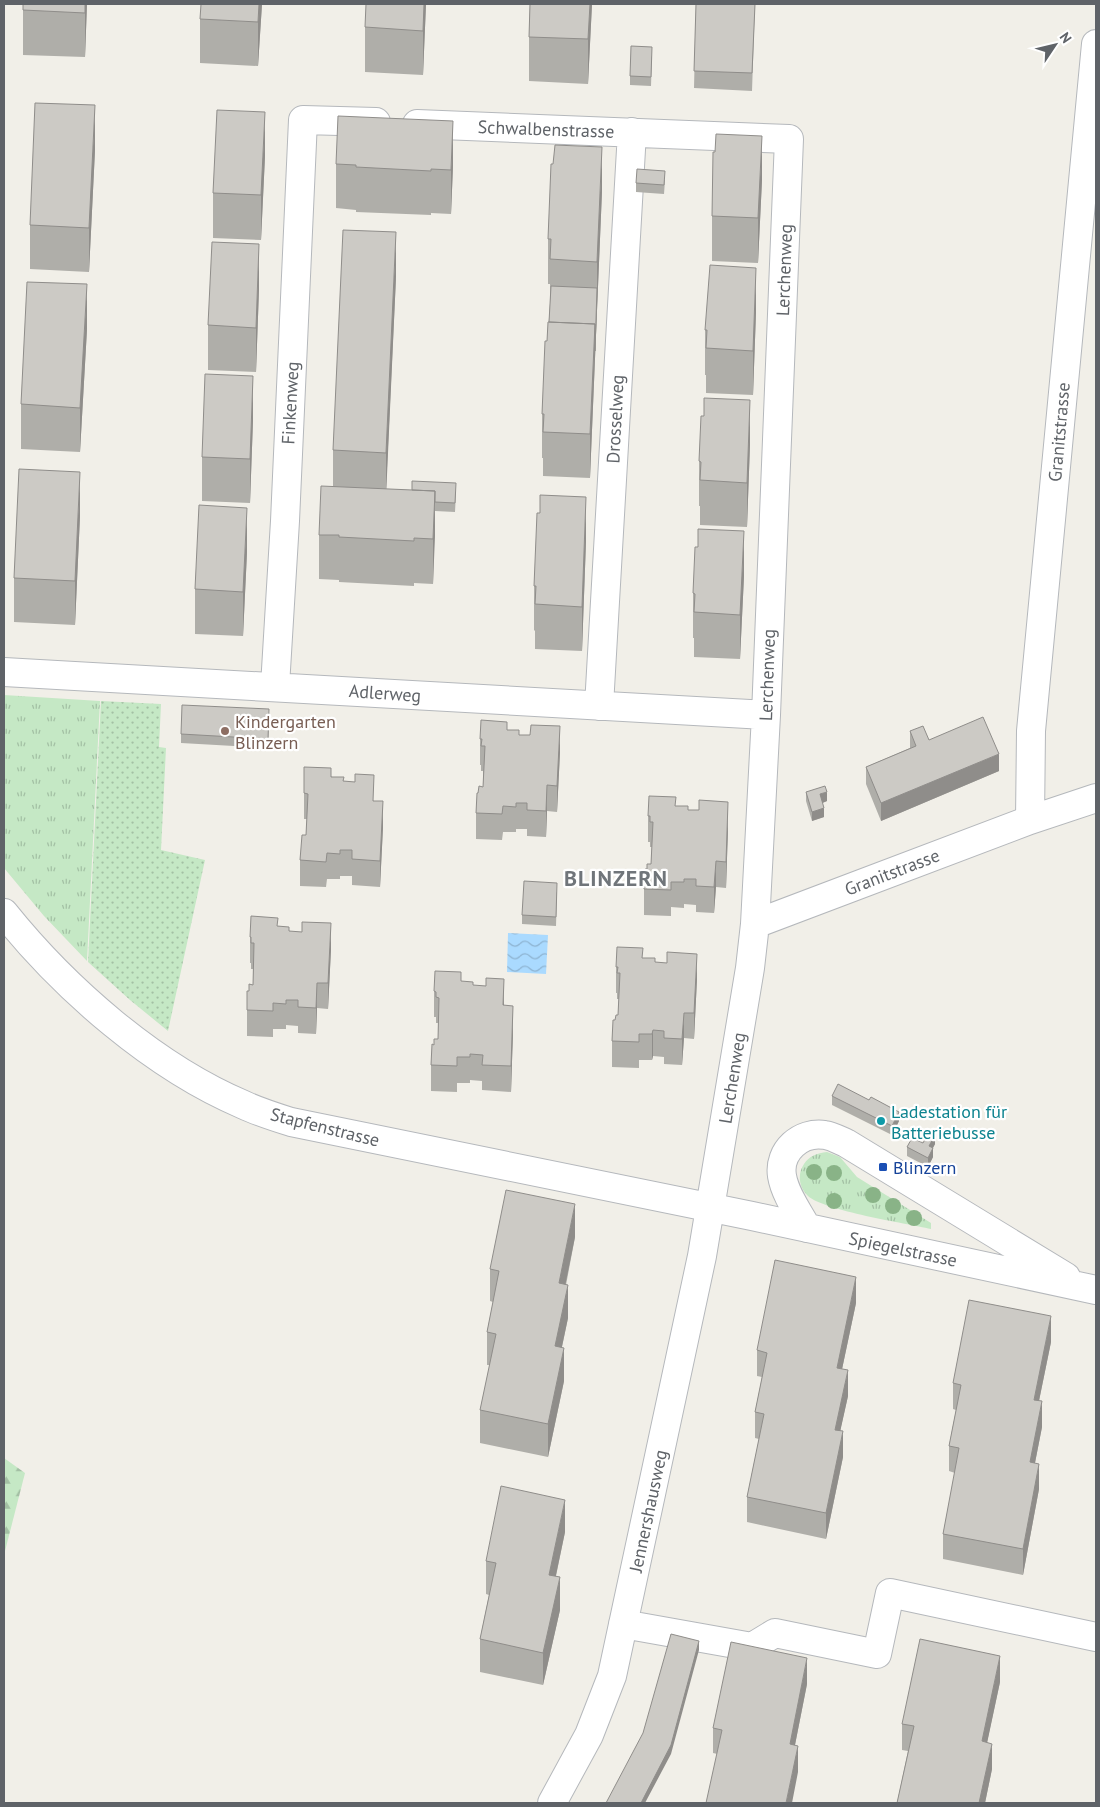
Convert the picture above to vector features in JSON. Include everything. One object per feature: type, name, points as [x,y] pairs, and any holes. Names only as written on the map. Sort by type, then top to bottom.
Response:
[{"type":"street","name":"Granitstrasse","points":[[1030,820],[1031,731],[1096,44]]},
{"type":"street","name":"Schwalbenstrasse","points":[[302,120],[789,138]]},
{"type":"street","name":"Finkenweg","points":[[275,686],[285,512],[302,120]]},
{"type":"street","name":"Drosselweg","points":[[599,706],[632,132]]},
{"type":"street","name":"Lerchenweg","points":[[710,1208],[750,968],[755,924],[766,715],[789,138]]},
{"type":"street","name":"Adlerweg","points":[[4,672],[766,715]]},
{"type":"street","name":"Granitstrasse","points":[[755,924],[1030,820],[1096,798]]},
{"type":"street","name":"Stapfenstrasse","points":[[4,913],[66,982],[111,1021],[157,1056],[202,1084],[244,1106],[291,1122],[327,1130],[710,1208]]},
{"type":"street","points":[[807,1228],[784,1184],[782,1164],[790,1147],[798,1140],[808,1135],[824,1134],[846,1144],[1090,1289]]},
{"type":"street","name":"Spiegelstrasse","points":[[710,1208],[1090,1289]]},
{"type":"street","name":"Jennershausweg","points":[[552,1803],[589,1735],[612,1676],[702,1256],[710,1208]]},
{"type":"street","points":[[623,1624],[752,1647],[775,1633],[877,1654],[890,1594],[1096,1637]]},
{"type":"green space","points":[[4,695],[100,701],[87,961],[44,916],[4,868]]},
{"type":"green space","points":[[101,701],[161,704],[159,747],[166,748],[161,850],[205,860],[168,1031],[88,962]]},
{"type":"green space","points":[[827,1152],[840,1157],[857,1177],[931,1223],[931,1229],[831,1207],[808,1196],[801,1185],[800,1172],[806,1161],[811,1157]]},
{"type":"green space","points":[[4,1458],[25,1473],[4,1555]]},
{"type":"water","points":[[508,933],[548,935],[546,974],[507,972]]},
{"type":"building","points":[[23,4],[85,4],[85,13],[23,10]]},
{"type":"building","points":[[201,4],[259,4],[258,22],[200,19]]},
{"type":"building","points":[[366,4],[424,4],[423,31],[365,27]]},
{"type":"building","points":[[530,4],[590,4],[588,39],[529,37]]},
{"type":"building","points":[[696,4],[755,4],[752,73],[694,71]]},
{"type":"building","points":[[631,46],[652,47],[651,77],[630,76]]},
{"type":"building","points":[[35,103],[95,105],[89,228],[30,225]]},
{"type":"building","points":[[217,110],[265,112],[261,195],[213,193]]},
{"type":"building","points":[[338,116],[453,121],[451,170],[431,169],[431,171],[356,167],[356,165],[336,164]]},
{"type":"building","points":[[716,134],[762,136],[758,218],[712,216],[713,152],[715,152]]},
{"type":"building","points":[[555,145],[602,147],[597,262],[550,259],[551,239],[548,239],[551,164],[553,164]]},
{"type":"building","points":[[637,169],[665,171],[664,185],[636,183]]},
{"type":"building","points":[[343,230],[396,232],[386,453],[333,450]]},
{"type":"building","points":[[212,242],[259,244],[256,328],[208,325]]},
{"type":"building","points":[[710,265],[756,268],[753,351],[706,348],[707,330],[705,330]]},
{"type":"building","points":[[27,282],[87,284],[80,408],[21,404]]},
{"type":"building","points":[[551,286],[597,288],[595,351],[595,324],[549,322]]},
{"type":"building","points":[[548,322],[595,324],[590,434],[543,432],[545,341],[547,341]]},
{"type":"building","points":[[205,374],[253,376],[250,459],[202,457]]},
{"type":"building","points":[[704,398],[750,400],[747,483],[700,480],[701,416],[704,416]]},
{"type":"building","points":[[19,469],[80,472],[75,581],[14,578]]},
{"type":"building","points":[[412,481],[456,483],[455,503],[435,502],[435,491],[412,490]]},
{"type":"building","points":[[321,486],[435,491],[433,539],[414,538],[414,541],[319,535]]},
{"type":"building","points":[[540,495],[586,497],[582,607],[535,604],[537,513],[540,513]]},
{"type":"building","points":[[199,505],[247,508],[243,592],[195,589]]},
{"type":"building","points":[[698,529],[744,531],[740,615],[694,612],[695,547],[698,547]]},
{"type":"building","name":"Kindergarten Blinzern","points":[[182,705],[269,709],[268,739],[181,734]]},
{"type":"building","points":[[983,717],[999,754],[881,803],[866,767],[916,746],[910,731],[923,726],[929,740]]},
{"type":"building","points":[[481,720],[507,722],[507,730],[519,730],[519,735],[530,735],[531,725],[560,726],[557,786],[547,785],[546,811],[527,810],[527,803],[516,803],[516,807],[503,806],[502,814],[476,813],[477,793],[479,786],[483,787],[485,746],[481,746]]},
{"type":"building","points":[[304,767],[331,768],[331,777],[344,777],[343,781],[355,782],[355,774],[374,775],[373,801],[383,801],[380,861],[352,859],[352,850],[340,850],[340,854],[327,853],[326,862],[300,860],[302,835],[306,835],[308,794],[304,793]]},
{"type":"building","points":[[825,786],[827,792],[820,794],[824,808],[812,812],[806,792]]},
{"type":"building","points":[[649,796],[676,797],[675,806],[688,806],[688,810],[699,810],[699,800],[728,802],[726,862],[716,861],[714,887],[696,886],[696,879],[684,879],[684,882],[671,882],[671,890],[644,889],[645,869],[647,869],[647,864],[651,864],[653,822],[650,822],[650,816],[648,816]]},
{"type":"building","points":[[524,881],[557,883],[556,917],[522,915]]},
{"type":"building","points":[[251,916],[278,918],[277,926],[289,927],[289,931],[302,932],[302,922],[331,923],[328,983],[317,983],[316,1008],[298,1007],[298,1000],[286,1000],[286,1004],[273,1003],[273,1011],[247,1010],[247,991],[249,991],[249,984],[253,985],[254,943],[251,943],[250,937]]},
{"type":"building","points":[[617,947],[643,948],[642,958],[655,958],[655,962],[667,963],[667,952],[697,954],[694,1013],[684,1013],[682,1039],[664,1038],[664,1031],[653,1030],[652,1034],[639,1034],[639,1042],[612,1041],[613,1020],[618,1015],[620,973],[617,973],[618,967],[616,967]]},
{"type":"building","points":[[435,971],[461,972],[461,981],[473,982],[473,985],[486,986],[486,978],[504,979],[503,1005],[513,1006],[511,1066],[482,1065],[483,1055],[470,1054],[470,1057],[457,1057],[457,1066],[431,1065],[432,1044],[434,1045],[434,1039],[438,1039],[439,998],[436,997],[436,992],[434,991]]},
{"type":"building","points":[[838,1084],[869,1100],[871,1097],[899,1112],[892,1126],[832,1096]]},
{"type":"building","points":[[929,1132],[935,1135],[929,1146],[933,1148],[928,1158],[907,1147],[912,1138],[923,1143]]},
{"type":"building","points":[[506,1190],[575,1204],[559,1283],[568,1285],[555,1346],[564,1348],[548,1424],[480,1410],[496,1334],[487,1332],[499,1271],[490,1269]]},
{"type":"building","points":[[775,1260],[856,1277],[837,1368],[848,1370],[835,1430],[843,1431],[826,1513],[747,1497],[764,1414],[755,1412],[767,1353],[757,1350]]},
{"type":"building","points":[[969,1300],[1051,1316],[1034,1400],[1042,1401],[1030,1462],[1039,1464],[1023,1549],[943,1534],[959,1448],[949,1446],[961,1385],[953,1383]]},
{"type":"building","points":[[501,1486],[565,1500],[549,1575],[560,1577],[543,1653],[480,1639],[496,1563],[486,1561]]},
{"type":"building","points":[[671,1634],[699,1641],[671,1745],[641,1803],[606,1803],[643,1733]]},
{"type":"building","points":[[920,1639],[1000,1656],[982,1741],[992,1744],[979,1803],[897,1803],[914,1726],[902,1724]]},
{"type":"building","points":[[731,1642],[807,1658],[790,1744],[798,1746],[786,1803],[706,1803],[722,1730],[713,1728]]},
{"type":"place","name":"Kindergarten Blinzern","points":[[225,731]]},
{"type":"place","name":"Ladestation für Batteriebusse","points":[[881,1121]]},
{"type":"place","name":"Blinzern","points":[[883,1167]]},
{"type":"district","name":"BLINZERN","points":[[616,878]]}]
